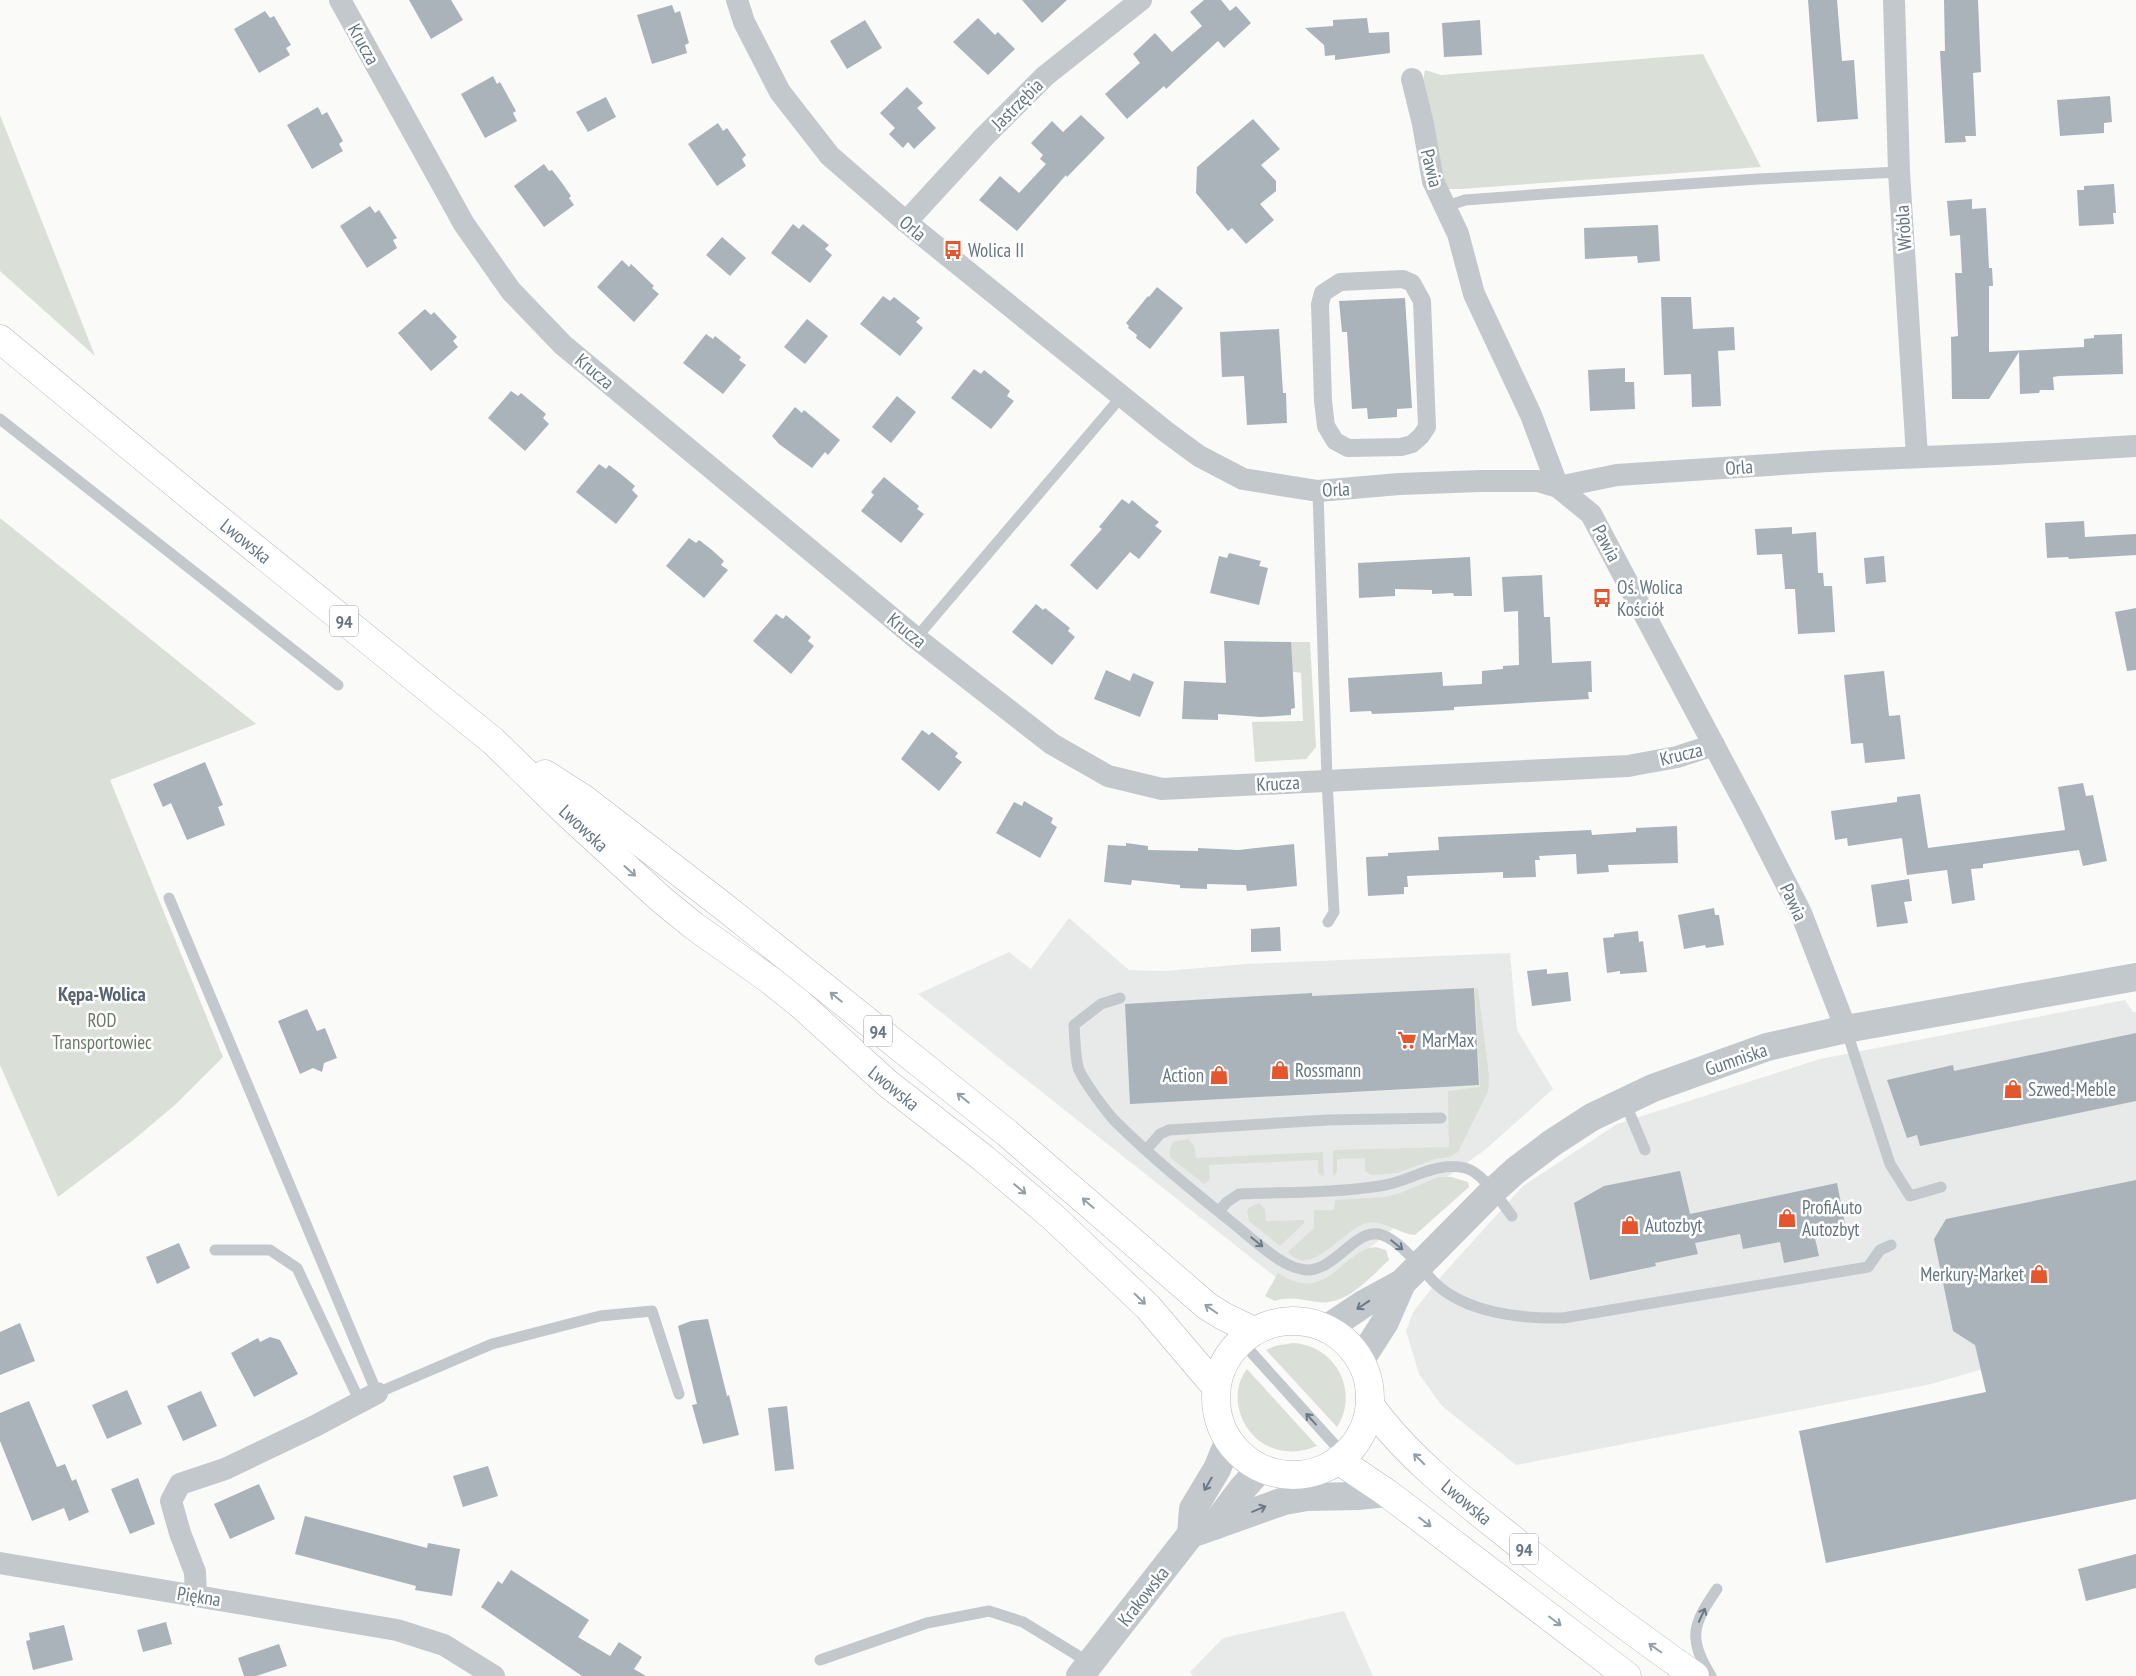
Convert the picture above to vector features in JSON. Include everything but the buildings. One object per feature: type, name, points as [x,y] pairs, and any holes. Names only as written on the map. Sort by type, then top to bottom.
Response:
[{"type":"main road","name":"Lwowska","points":[[0,339],[203,507],[493,741],[662,900],[694,926],[770,980],[800,1004],[887,1083],[983,1158],[1053,1218],[1148,1307],[1216,1387]]},
{"type":"main road","name":"Lwowska","points":[[493,741],[584,800],[723,906],[1006,1133],[1207,1306],[1223,1316],[1247,1336]]},
{"type":"main road","name":"94","points":[[1290,1321],[1312,1324],[1326,1329],[1345,1342],[1360,1361],[1367,1382],[1370,1404],[1362,1431],[1341,1457],[1314,1472],[1301,1474],[1274,1472],[1261,1468],[1238,1451],[1228,1440],[1217,1412],[1216,1387],[1226,1359],[1247,1336],[1268,1325],[1290,1321]]},
{"type":"main road","name":"Lwowska","points":[[1370,1404],[1389,1429],[1429,1469],[1471,1506],[1628,1629],[1695,1676]]},
{"type":"main road","name":"94","points":[[1341,1457],[1627,1676]]},
{"type":"street","name":"Krucza","points":[[340,0],[464,224],[511,290],[563,345],[916,638],[1052,744],[1108,776],[1162,788],[1628,766],[1677,757],[1714,745]]},
{"type":"street","name":"Orla","points":[[737,0],[744,22],[780,92],[830,156],[906,222],[1121,397],[1199,456],[1243,479],[1318,491],[1399,484],[1481,481],[1538,481],[1558,487],[1617,475],[1917,456],[1996,454],[2136,446]]},
{"type":"street","name":"Jastrzębia","points":[[906,222],[984,137],[1045,76],[1140,0]]},
{"type":"street","name":"Wróbla","points":[[1894,0],[1899,172],[1917,456]]},
{"type":"street","name":"Pawia","points":[[1412,79],[1423,124],[1433,181],[1444,208],[1458,234],[1474,294],[1531,415],[1558,487],[1591,514],[1714,745],[1801,913],[1846,1029]]},
{"type":"street","points":[[1403,279],[1412,284],[1418,291],[1422,301],[1427,427],[1422,436],[1412,444],[1401,448],[1348,448],[1335,441],[1329,433],[1323,401],[1320,304],[1324,293],[1331,287],[1340,282],[1403,279]]},
{"type":"street","name":"Gumniska","points":[[1410,1275],[1515,1171],[1552,1143],[1592,1117],[1624,1100],[1653,1088],[1767,1047],[1846,1029],[2136,977]]},
{"type":"street","points":[[1326,1329],[1410,1275]]},
{"type":"street","points":[[1360,1361],[1385,1322],[1410,1275]]},
{"type":"street","points":[[196,1596],[194,1572],[171,1501],[180,1484],[225,1469],[369,1398]]},
{"type":"street","points":[[1228,1440],[1217,1469],[1193,1509],[1202,1530],[1284,1501],[1306,1497],[1358,1496],[1386,1493]]},
{"type":"street","name":"Krakowska","points":[[1085,1669],[1202,1530],[1261,1468]]},
{"type":"street","name":"Piękna","points":[[0,1563],[397,1630],[444,1645],[494,1676]]},
{"type":"street","name":"Piękna","points":[[397,1630],[440,1651],[463,1676]]},
{"type":"lane","points":[[1444,208],[1465,200],[1758,179],[1899,172]]},
{"type":"lane","points":[[916,638],[1121,397]]},
{"type":"lane","points":[[0,419],[338,685]]},
{"type":"lane","points":[[1318,491],[1327,780],[1334,912],[1328,922]]},
{"type":"lane","points":[[169,898],[369,1398]]},
{"type":"lane","points":[[1120,998],[1101,1004],[1074,1026],[1079,1070],[1114,1119],[1219,1212],[1278,1259],[1294,1268],[1308,1270],[1319,1268],[1330,1263],[1357,1241],[1370,1234],[1381,1234],[1390,1240],[1410,1275],[1436,1284],[1458,1300],[1503,1313],[1534,1319],[1563,1318],[1868,1267],[1880,1250],[1891,1245]]},
{"type":"lane","points":[[1846,1029],[1890,1164],[1910,1196],[1941,1187]]},
{"type":"lane","points":[[1624,1100],[1645,1150]]},
{"type":"lane","points":[[1147,1149],[1160,1134],[1169,1130],[1326,1120],[1441,1118]]},
{"type":"lane","points":[[1219,1212],[1227,1202],[1239,1194],[1371,1188],[1410,1179],[1432,1169],[1448,1167],[1471,1170],[1493,1191],[1512,1216]]},
{"type":"lane","points":[[214,1250],[270,1250],[297,1268],[369,1398]]},
{"type":"lane","points":[[369,1398],[492,1344],[600,1316],[652,1311],[679,1394]]},
{"type":"lane","points":[[1247,1336],[1341,1457]]},
{"type":"lane","points":[[1711,1676],[1704,1665],[1694,1637],[1698,1622],[1717,1589]]},
{"type":"lane","points":[[820,1660],[928,1623],[989,1611],[1023,1622],[1085,1669]]},
{"type":"shaded area","points":[[1069,918],[1129,970],[1165,971],[1246,964],[1510,953],[1517,1030],[1553,1089],[1486,1149],[1443,1180],[1397,1225],[1323,1287],[1283,1283],[918,994],[1009,952],[1031,969]]},
{"type":"shaded area","points":[[2125,1000],[2133,1012],[2136,1012],[2136,1330],[2051,1350],[1927,1385],[1516,1465],[1442,1406],[1419,1374],[1406,1331],[1413,1312],[1444,1273],[1523,1186],[1617,1124],[1820,1059]]},
{"type":"shaded area","points":[[1344,1611],[1373,1676],[1193,1676],[1190,1672],[1223,1638]]},
{"type":"green space","points":[[1703,54],[1761,167],[1460,189],[1448,189],[1443,186],[1422,86],[1425,70],[1441,75]]},
{"type":"green space","points":[[0,115],[95,356],[0,271]]},
{"type":"green space","name":"ROD Transportowiec","points":[[0,518],[256,724],[110,780],[223,1057],[176,1104],[132,1141],[58,1197],[0,1065]]},
{"type":"green space","points":[[1280,642],[1310,642],[1316,747],[1306,759],[1255,762],[1252,722],[1303,721],[1301,673],[1279,669]]},
{"type":"green space","points":[[1475,988],[1478,989],[1489,1076],[1488,1091],[1458,1152],[1449,1157],[1435,1159],[1397,1173],[1371,1175],[1365,1171],[1365,1158],[1337,1159],[1337,1172],[1333,1177],[1333,1150],[1449,1147],[1448,1091],[1480,1087]]},
{"type":"green space","points":[[1188,1139],[1194,1145],[1196,1158],[1323,1152],[1324,1177],[1318,1173],[1318,1160],[1209,1165],[1210,1179],[1204,1184],[1171,1158],[1169,1152],[1173,1142]]},
{"type":"green space","points":[[1438,1177],[1451,1177],[1468,1182],[1469,1187],[1415,1235],[1380,1223],[1367,1223],[1348,1233],[1328,1250],[1307,1260],[1297,1259],[1288,1252],[1314,1228],[1314,1210],[1334,1210],[1335,1200],[1385,1197],[1398,1194]]},
{"type":"green space","points":[[1259,1203],[1265,1209],[1266,1221],[1304,1220],[1304,1223],[1280,1246],[1249,1221],[1247,1211],[1250,1207]]},
{"type":"green space","points":[[1376,1247],[1386,1250],[1389,1260],[1357,1289],[1338,1300],[1328,1302],[1301,1299],[1275,1301],[1265,1296],[1278,1273],[1295,1281],[1309,1283],[1322,1280],[1333,1274],[1364,1250]]},
{"type":"green space","points":[[1293,1343],[1308,1346],[1321,1352],[1339,1372],[1344,1385],[1346,1399],[1337,1427],[1266,1350],[1275,1346]]},
{"type":"green space","points":[[1247,1369],[1317,1446],[1298,1451],[1284,1451],[1267,1445],[1256,1438],[1248,1429],[1238,1405],[1241,1380]]},
{"type":"place","name":"Wolica II","points":[[953,250]]},
{"type":"place","name":"Oś. Wolica Kościół","points":[[1602,598]]},
{"type":"place","name":"MarMax","points":[[1407,1040]]},
{"type":"place","name":"Rossmann","points":[[1280,1070]]},
{"type":"place","name":"Action","points":[[1219,1075]]},
{"type":"place","name":"Szwed-Meble","points":[[2013,1089]]},
{"type":"place","name":"ProfiAuto Autozbyt","points":[[1787,1218]]},
{"type":"place","name":"Autozbyt","points":[[1630,1225]]},
{"type":"place","name":"Merkury-Market","points":[[2039,1274]]},
{"type":"district","name":"Kępa-Wolica","points":[[102,994]]}]
